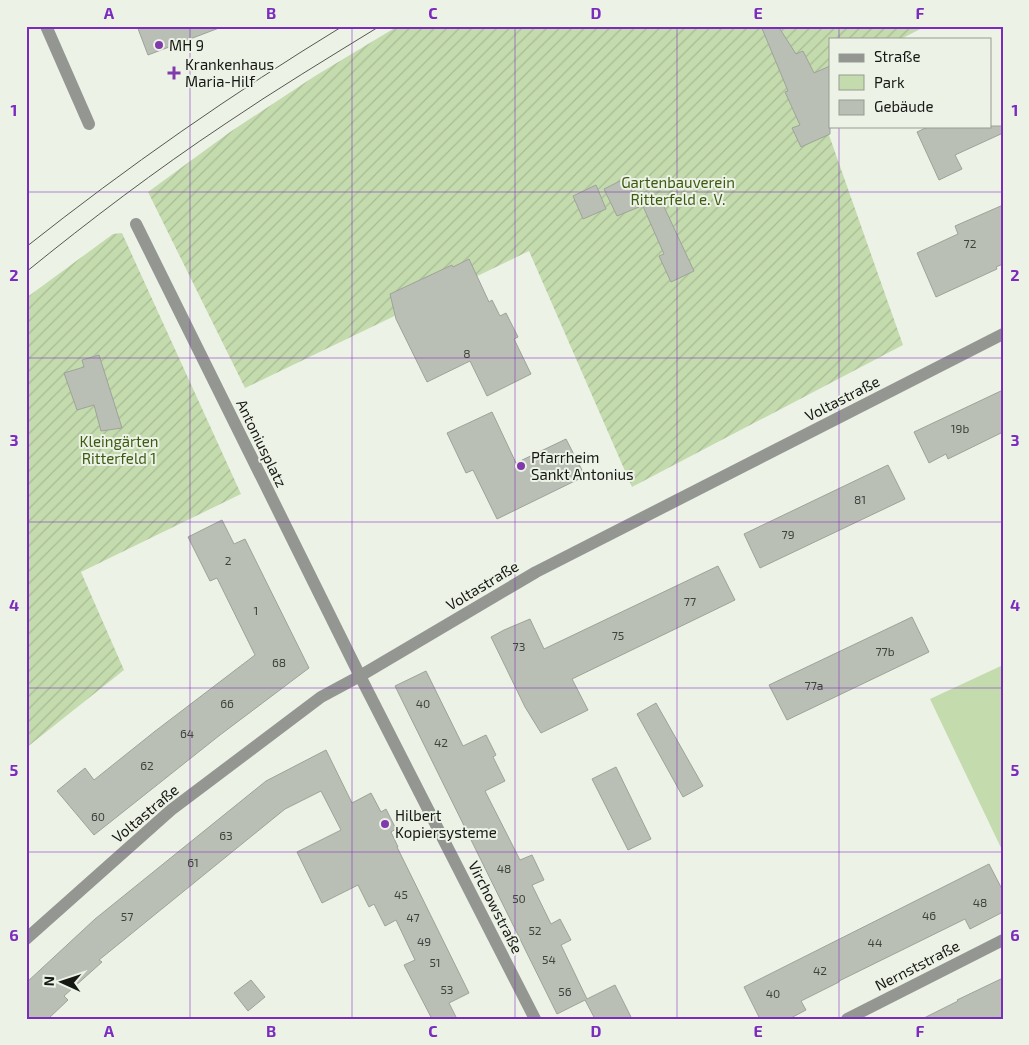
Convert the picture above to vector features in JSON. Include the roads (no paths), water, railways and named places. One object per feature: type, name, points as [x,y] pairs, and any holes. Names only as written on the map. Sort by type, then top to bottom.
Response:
[{"type":"street","points":[[46,26],[89,124]]},
{"type":"street","name":"Antoniusplatz","points":[[136,224],[360,676]]},
{"type":"street","name":"Voltastraße","points":[[26,939],[171,810],[321,697],[536,572],[1003,334]]},
{"type":"street","name":"Virchowstraße","points":[[360,676],[535,1019]]},
{"type":"street","name":"Nernststraße","points":[[847,1019],[1003,940]]},
{"type":"tram line","points":[[26,247],[103,188],[181,132],[302,51],[343,26]]},
{"type":"tram line","points":[[26,272],[74,233],[199,141],[282,86],[380,26]]},
{"type":"place","name":"MH 9","points":[[159,45]]},
{"type":"place","name":"Krankenhaus Maria-Hilf","points":[[174,73]]},
{"type":"place","name":"Pfarrheim Sankt Antonius","points":[[521,466]]},
{"type":"place","name":"Hilbert Kopiersysteme","points":[[385,824]]},
{"type":"park label","name":"Gartenbauverein Ritterfeld e. V.","points":[[678,190]]},
{"type":"park label","name":"Kleingärten Ritterfeld 1","points":[[119,450]]}]
